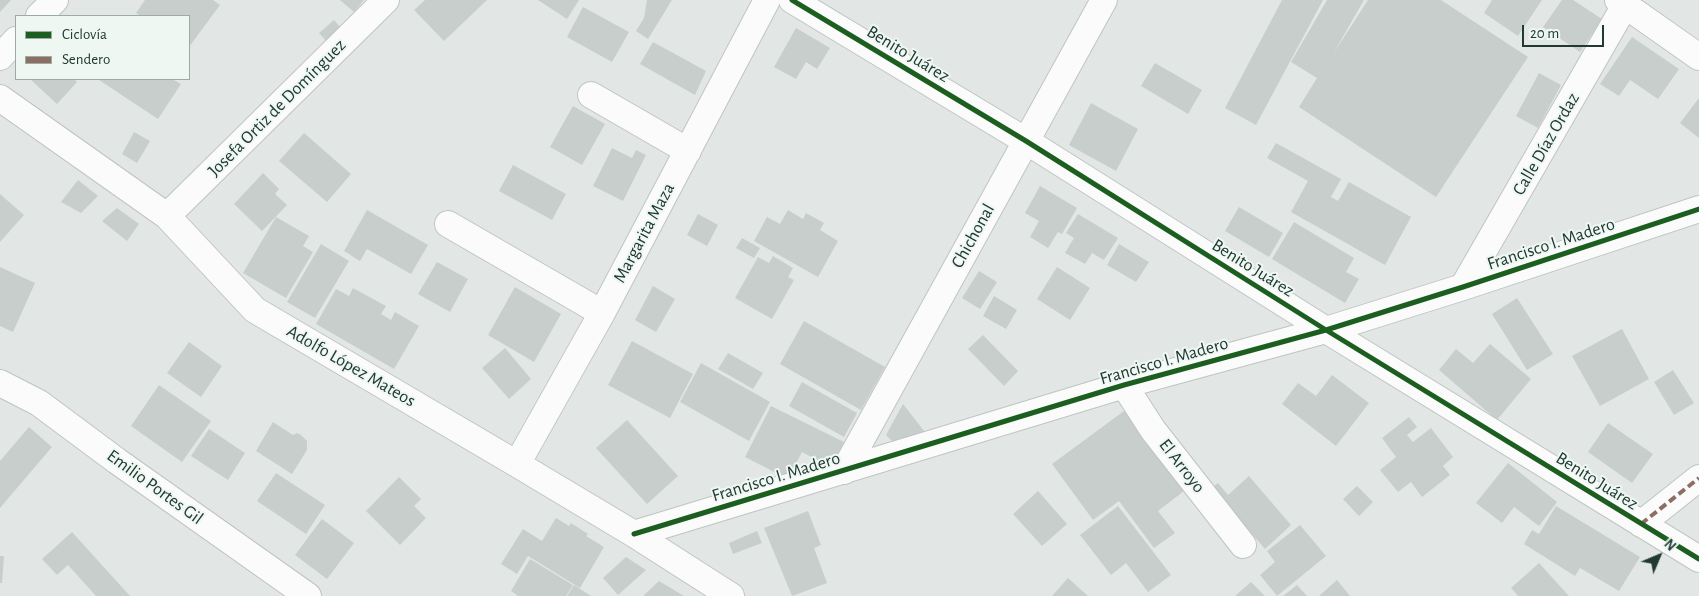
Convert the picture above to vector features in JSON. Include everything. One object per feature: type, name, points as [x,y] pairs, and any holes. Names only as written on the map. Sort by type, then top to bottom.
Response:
[{"type":"street","points":[[40,15],[55,0]]},
{"type":"street","name":"Josefa Ortiz de Domínguez","points":[[167,216],[386,0]]},
{"type":"street","name":"Margarita Maza","points":[[517,464],[602,313],[767,0]]},
{"type":"street","name":"Benito Juárez","points":[[792,0],[1026,141],[1326,330],[1699,559]]},
{"type":"street","name":"Chichonal","points":[[844,471],[1104,0]]},
{"type":"street","points":[[1624,2],[1699,57]]},
{"type":"street","name":"Calle Díaz Ordaz","points":[[1463,287],[1624,2]]},
{"type":"street","points":[[0,57],[15,41]]},
{"type":"street","points":[[591,95],[688,151]]},
{"type":"street","name":"Adolfo López Mateos","points":[[0,98],[167,216],[254,310],[634,534],[731,596]]},
{"type":"street","name":"Francisco I. Madero","points":[[634,534],[1124,385],[1326,330],[1699,209]]},
{"type":"street","points":[[448,224],[602,313]]},
{"type":"street","name":"Emilio Portes Gil","points":[[0,383],[39,403],[117,461],[308,596]]},
{"type":"street","name":"El Arroyo","points":[[1124,385],[1153,430],[1243,545]]},
{"type":"street","points":[[1641,524],[1699,478]]},
{"type":"building","points":[[0,0],[11,0],[0,12]]},
{"type":"building","points":[[145,0],[213,0],[220,5],[190,46],[190,15],[139,15],[136,13]]},
{"type":"building","points":[[340,0],[364,0],[354,12]]},
{"type":"building","points":[[425,0],[487,0],[444,41],[414,10]]},
{"type":"building","points":[[538,0],[579,0],[567,19]]},
{"type":"building","points":[[647,0],[672,0],[648,39],[636,31],[644,18]]},
{"type":"building","points":[[1282,0],[1323,0],[1256,125],[1225,108]]},
{"type":"building","points":[[1327,0],[1364,0],[1333,54],[1368,0],[1441,0],[1528,57],[1436,197],[1299,107],[1317,78],[1291,62]]},
{"type":"building","points":[[1492,0],[1542,0],[1518,36],[1484,13]]},
{"type":"building","points":[[1562,0],[1573,0],[1602,19],[1580,52],[1543,27]]},
{"type":"building","points":[[583,7],[629,32],[612,62],[567,37]]},
{"type":"building","points":[[334,20],[342,29],[328,43],[319,33]]},
{"type":"building","points":[[796,28],[830,48],[817,69],[806,62],[796,79],[774,67]]},
{"type":"building","points":[[1632,37],[1679,69],[1658,99],[1630,80],[1619,96],[1600,84]]},
{"type":"building","points":[[653,42],[706,71],[695,95],[640,64]]},
{"type":"building","points":[[1155,63],[1202,90],[1188,114],[1141,86]]},
{"type":"building","points":[[1539,73],[1561,85],[1538,128],[1516,116]]},
{"type":"building","points":[[31,80],[75,80],[77,82],[57,104]]},
{"type":"building","points":[[99,80],[174,80],[181,84],[158,119]]},
{"type":"building","points":[[1699,98],[1699,138],[1680,123]]},
{"type":"building","points":[[1091,103],[1138,129],[1116,171],[1069,145]]},
{"type":"building","points":[[573,106],[605,124],[582,165],[550,147]]},
{"type":"building","points":[[134,132],[150,141],[137,163],[122,154]]},
{"type":"building","points":[[304,133],[351,174],[327,202],[279,161]]},
{"type":"building","points":[[1276,143],[1341,179],[1331,197],[1338,201],[1349,182],[1411,217],[1385,265],[1291,212],[1308,181],[1267,158]]},
{"type":"building","points":[[612,148],[632,158],[636,150],[646,155],[623,201],[593,186]]},
{"type":"building","points":[[513,165],[566,194],[552,220],[499,191]]},
{"type":"building","points":[[263,173],[279,189],[275,194],[287,205],[262,231],[234,204]]},
{"type":"building","points":[[78,180],[98,196],[81,213],[61,202]]},
{"type":"building","points":[[1040,186],[1077,208],[1062,234],[1058,232],[1048,248],[1030,237],[1039,221],[1025,213]]},
{"type":"building","points":[[0,194],[24,215],[0,242]]},
{"type":"building","points":[[1239,207],[1283,233],[1269,257],[1225,231]]},
{"type":"building","points":[[117,208],[139,224],[127,241],[102,221]]},
{"type":"building","points":[[367,210],[428,245],[411,274],[367,249],[360,261],[344,251]]},
{"type":"building","points":[[788,210],[803,219],[806,213],[824,223],[820,230],[838,241],[818,277],[754,241],[767,217],[780,224]]},
{"type":"building","points":[[698,214],[718,225],[707,246],[687,235]]},
{"type":"building","points":[[1078,214],[1118,238],[1104,260],[1092,253],[1085,264],[1065,253],[1074,238],[1066,233]]},
{"type":"building","points":[[276,217],[309,236],[303,246],[313,252],[286,298],[243,273]]},
{"type":"building","points":[[1294,222],[1354,258],[1346,272],[1359,279],[1345,303],[1272,259]]},
{"type":"building","points":[[742,238],[760,248],[754,258],[736,248]]},
{"type":"building","points":[[321,244],[349,261],[315,318],[287,302]]},
{"type":"building","points":[[1119,244],[1149,262],[1136,282],[1107,265]]},
{"type":"building","points":[[773,256],[793,268],[788,277],[794,280],[772,319],[735,298],[758,257],[769,263]]},
{"type":"building","points":[[437,262],[468,279],[450,312],[418,294]]},
{"type":"building","points":[[0,267],[35,283],[13,332],[0,326]]},
{"type":"building","points":[[1057,267],[1090,288],[1070,320],[1037,299]]},
{"type":"building","points":[[979,271],[997,282],[980,309],[962,298]]},
{"type":"building","points":[[653,286],[675,299],[656,332],[635,320]]},
{"type":"building","points":[[515,287],[561,314],[534,362],[488,335]]},
{"type":"building","points":[[353,288],[386,306],[381,314],[391,320],[395,312],[419,326],[394,369],[316,324],[336,289],[349,296]]},
{"type":"building","points":[[994,296],[1017,310],[1006,329],[983,316]]},
{"type":"building","points":[[1517,298],[1553,354],[1527,370],[1492,314]]},
{"type":"building","points":[[804,321],[885,367],[861,410],[780,364]]},
{"type":"building","points":[[1622,329],[1649,379],[1600,406],[1572,356]]},
{"type":"building","points":[[983,335],[1018,371],[1004,386],[968,349]]},
{"type":"building","points":[[632,341],[693,374],[670,418],[608,385]]},
{"type":"building","points":[[189,342],[222,366],[201,397],[167,373]]},
{"type":"building","points":[[1490,344],[1531,379],[1497,420],[1439,370],[1456,349],[1473,363]]},
{"type":"building","points":[[505,348],[531,379],[509,399],[482,368]]},
{"type":"building","points":[[728,353],[763,373],[753,389],[718,369]]},
{"type":"building","points":[[701,363],[770,402],[749,441],[680,402]]},
{"type":"building","points":[[1673,370],[1694,403],[1674,415],[1654,382]]},
{"type":"building","points":[[1332,375],[1369,403],[1336,446],[1282,404],[1298,383],[1316,396]]},
{"type":"building","points":[[802,382],[857,413],[844,437],[789,406]]},
{"type":"building","points":[[159,385],[211,421],[182,462],[131,426]]},
{"type":"building","points":[[903,404],[928,436],[896,445],[886,435]]},
{"type":"building","points":[[771,406],[844,442],[831,467],[802,452],[788,479],[745,457]]},
{"type":"building","points":[[1124,411],[1184,491],[1158,511],[1175,533],[1154,548],[1119,501],[1093,520],[1052,464]]},
{"type":"building","points":[[1409,417],[1417,427],[1407,435],[1413,442],[1431,428],[1453,457],[1443,466],[1450,475],[1422,497],[1411,482],[1398,492],[1380,470],[1396,457],[1382,438]]},
{"type":"building","points":[[627,420],[678,476],[647,504],[596,448]]},
{"type":"building","points":[[273,422],[293,435],[297,433],[301,435],[307,441],[307,450],[292,474],[256,451]]},
{"type":"building","points":[[1608,423],[1653,454],[1632,483],[1588,452]]},
{"type":"building","points":[[29,427],[52,447],[0,508],[0,461]]},
{"type":"building","points":[[209,429],[245,453],[228,480],[191,456]]},
{"type":"building","points":[[1508,463],[1557,502],[1539,526],[1514,507],[1502,523],[1476,503]]},
{"type":"building","points":[[276,473],[325,505],[306,534],[257,501]]},
{"type":"building","points":[[1249,476],[1291,525],[1265,549],[1212,488],[1218,483],[1228,495]]},
{"type":"building","points":[[399,477],[421,499],[414,506],[426,518],[400,545],[366,511]]},
{"type":"building","points":[[1357,486],[1373,502],[1359,516],[1343,499]]},
{"type":"building","points":[[1038,491],[1067,524],[1042,546],[1013,514]]},
{"type":"building","points":[[1118,506],[1171,575],[1148,592],[1126,563],[1111,575],[1080,535]]},
{"type":"building","points":[[1556,506],[1640,557],[1619,591],[1580,568],[1575,576],[1524,544],[1532,530],[1539,534]]},
{"type":"building","points":[[808,511],[821,545],[814,548],[827,583],[792,596],[764,528]]},
{"type":"building","points":[[556,518],[569,526],[571,523],[588,534],[586,536],[604,547],[580,588],[528,556],[517,574],[501,564],[523,529],[542,541]]},
{"type":"building","points":[[322,519],[354,543],[327,579],[295,555]]},
{"type":"building","points":[[1300,525],[1326,556],[1277,596],[1260,575],[1275,562],[1267,551]]},
{"type":"building","points":[[757,531],[762,543],[733,554],[729,543]]},
{"type":"building","points":[[72,532],[130,596],[96,596],[68,565],[57,575],[42,559]]},
{"type":"building","points":[[0,556],[4,556],[2,583],[0,583]]},
{"type":"building","points":[[626,557],[646,570],[618,595],[603,578]]},
{"type":"building","points":[[530,559],[573,585],[566,596],[518,596],[511,591]]},
{"type":"building","points":[[1539,563],[1569,596],[1518,596],[1511,588]]},
{"type":"building","points":[[1068,578],[1088,596],[1052,596]]},
{"type":"building","points":[[1337,580],[1350,596],[1319,596]]},
{"type":"building","points":[[659,581],[684,596],[643,596]]},
{"type":"building","points":[[1251,582],[1265,596],[1235,596]]},
{"type":"building","points":[[574,585],[591,596],[567,596]]},
{"type":"building","points":[[1297,585],[1307,596],[1283,596]]},
{"type":"marked path","points":[[1641,524],[1699,478]]},
{"type":"cycle path","points":[[792,0],[1026,141],[1326,330],[1699,559]]},
{"type":"cycle path","points":[[634,534],[1124,385],[1326,330],[1699,209]]}]
